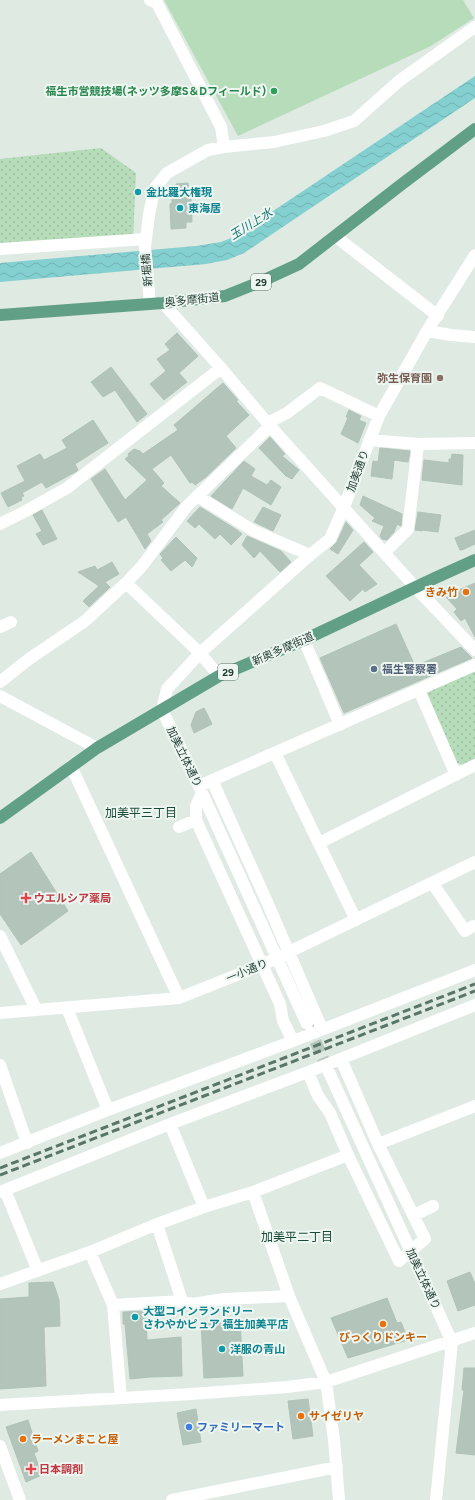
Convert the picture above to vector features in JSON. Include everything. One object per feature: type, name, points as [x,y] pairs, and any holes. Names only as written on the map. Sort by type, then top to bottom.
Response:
[{"type":"main road","name":"奥多摩街道","points":[[0,315],[150,298],[163,303],[225,296],[300,264],[475,129]]},
{"type":"main road","name":"新奥多摩街道","points":[[0,818],[97,748],[135,724],[162,710],[219,676],[304,640],[475,560]]},
{"type":"street","points":[[154,1],[221,127],[224,147]]},
{"type":"street","name":"新堀橋","points":[[150,298],[145,243],[148,215],[154,189],[167,173],[208,150],[274,142],[324,131],[354,121],[399,81],[475,27]]},
{"type":"street","points":[[336,236],[438,316]]},
{"type":"street","points":[[0,249],[145,243]]},
{"type":"street","name":"加美通り","points":[[162,710],[167,689],[200,653],[330,538],[344,507],[379,416],[427,331],[438,316],[475,255]]},
{"type":"street","points":[[163,303],[270,426],[415,587],[475,650]]},
{"type":"street","points":[[427,331],[475,337]]},
{"type":"street","points":[[0,524],[68,488],[221,368]]},
{"type":"street","points":[[0,682],[29,659],[81,624],[126,582],[142,566],[187,506],[270,426],[273,420],[287,413],[320,388],[379,416]]},
{"type":"street","points":[[369,440],[418,444],[475,443]]},
{"type":"street","points":[[385,552],[408,529],[418,444]]},
{"type":"street","points":[[197,496],[254,531],[310,555]]},
{"type":"street","points":[[126,582],[200,653],[219,676]]},
{"type":"street","points":[[0,628],[11,622]]},
{"type":"street","points":[[304,640],[340,725]]},
{"type":"street","points":[[293,1041],[283,1020],[280,1004],[265,964],[196,820],[196,806],[212,780],[475,665]]},
{"type":"street","points":[[419,690],[456,775]]},
{"type":"street","points":[[0,696],[97,748]]},
{"type":"street","name":"加美立体通り","points":[[162,710],[307,1024]]},
{"type":"street","points":[[276,753],[356,920]]},
{"type":"street","points":[[319,843],[475,765]]},
{"type":"street","points":[[71,766],[179,998]]},
{"type":"street","points":[[212,780],[267,902],[285,955],[322,1030]]},
{"type":"street","points":[[179,827],[196,820]]},
{"type":"street","name":"一小通り","points":[[0,1013],[179,998],[285,955],[433,884],[475,862]]},
{"type":"street","points":[[433,884],[465,931],[473,926]]},
{"type":"street","points":[[0,936],[36,1009]]},
{"type":"street","points":[[0,1153],[108,1110],[322,1030],[475,970]]},
{"type":"street","points":[[38,1270],[2,1191],[170,1124],[308,1072],[475,1005]]},
{"type":"street","points":[[67,1008],[108,1110]]},
{"type":"street","points":[[308,1072],[318,1096],[330,1113],[348,1155],[399,1261],[425,1240],[378,1144],[341,1059]]},
{"type":"street","points":[[0,1065],[2,1080],[27,1143]]},
{"type":"street","name":"加美立体通り","points":[[329,1072],[452,1342]]},
{"type":"street","points":[[378,1144],[474,1110]]},
{"type":"street","points":[[170,1124],[204,1207]]},
{"type":"street","points":[[0,1284],[90,1252],[157,1224],[204,1207],[253,1192],[348,1155]]},
{"type":"street","points":[[253,1192],[289,1296],[326,1382],[337,1467],[338,1500]]},
{"type":"street","points":[[414,1215],[433,1206]]},
{"type":"street","points":[[157,1224],[182,1301]]},
{"type":"street","points":[[90,1252],[113,1305],[121,1398]]},
{"type":"street","points":[[113,1305],[182,1301],[192,1304],[225,1299],[289,1296]]},
{"type":"street","points":[[0,1405],[287,1387],[326,1382],[452,1342],[475,1333]]},
{"type":"street","points":[[436,1500],[452,1342]]},
{"type":"street","points":[[0,1446],[3,1463],[20,1500]]},
{"type":"street","points":[[172,1500],[337,1467]]},
{"type":"green space","name":"福生市営競技場(ネッツ多摩S＆Dフィールド)","points":[[164,0],[463,0],[474,18],[431,46],[238,136]]},
{"type":"green space","points":[[101,148],[136,173],[133,240],[0,249],[0,159]]},
{"type":"green space","points":[[475,669],[475,759],[463,765],[457,763],[426,695],[428,688]]},
{"type":"water","points":[[475,76],[475,98],[244,253],[227,260],[206,264],[0,282],[0,263],[196,246],[221,242],[234,237]]},
{"type":"building","name":"東海居","points":[[188,183],[189,198],[191,198],[192,222],[186,222],[186,228],[171,229],[170,204],[172,203],[172,198],[177,198],[176,184]]},
{"type":"building","points":[[177,333],[198,356],[179,373],[187,382],[164,400],[150,384],[166,371],[157,359],[170,350],[165,344]]},
{"type":"building","points":[[111,367],[147,414],[137,422],[115,390],[103,397],[91,382]]},
{"type":"building","points":[[223,383],[238,400],[236,401],[249,415],[226,436],[236,448],[206,477],[195,485],[192,482],[190,483],[171,455],[152,469],[164,483],[161,486],[180,503],[161,520],[163,522],[147,534],[151,541],[145,549],[126,517],[118,522],[91,479],[105,469],[125,500],[147,480],[125,459],[129,456],[128,454],[134,449],[143,454],[178,430],[174,425]]},
{"type":"building","points":[[349,410],[361,416],[359,420],[366,423],[358,443],[341,434],[348,418],[346,417]]},
{"type":"building","points":[[93,420],[108,443],[75,464],[78,470],[77,471],[46,488],[42,482],[22,493],[24,496],[21,497],[22,500],[8,507],[1,493],[25,481],[17,466],[40,454],[44,460],[67,448],[62,440]]},
{"type":"building","points":[[270,437],[285,454],[282,456],[299,470],[292,479],[286,476],[259,448]]},
{"type":"building","points":[[380,448],[410,451],[408,462],[394,460],[392,479],[371,476],[373,461],[378,462]]},
{"type":"building","points":[[452,454],[463,455],[462,485],[422,480],[424,460],[449,463],[449,459],[451,459]]},
{"type":"building","points":[[244,461],[255,469],[251,476],[267,485],[271,480],[281,487],[271,505],[243,488],[232,509],[211,496]]},
{"type":"building","points":[[363,496],[402,514],[401,526],[397,524],[394,532],[387,540],[382,539],[380,536],[384,526],[372,521],[375,518],[360,505]]},
{"type":"building","points":[[200,507],[242,534],[231,545],[220,534],[215,539],[199,524],[195,528],[187,521]]},
{"type":"building","points":[[263,507],[281,515],[273,531],[254,522]]},
{"type":"building","points":[[42,510],[57,539],[43,545],[36,534],[42,531],[33,515]]},
{"type":"building","points":[[418,512],[441,515],[438,532],[415,530]]},
{"type":"building","points":[[346,522],[353,530],[338,554],[330,549],[337,542]]},
{"type":"building","points":[[475,530],[475,544],[460,550],[455,538]]},
{"type":"building","points":[[247,536],[281,551],[291,562],[280,572],[260,551],[254,558],[242,545]]},
{"type":"building","points":[[176,537],[197,558],[192,567],[185,560],[171,571],[161,560],[163,558],[160,554]]},
{"type":"building","points":[[364,542],[373,552],[359,565],[377,584],[365,592],[363,589],[350,601],[326,576]]},
{"type":"building","points":[[112,562],[119,574],[105,582],[110,587],[89,607],[83,601],[99,586],[78,572],[95,566],[97,570]]},
{"type":"building","points":[[475,583],[475,637],[465,618],[461,621],[454,612],[457,609],[445,596]]},
{"type":"building","points":[[396,624],[415,666],[461,647],[472,658],[344,713],[320,658]]},
{"type":"building","points":[[204,708],[212,724],[194,733],[191,725],[196,712]]},
{"type":"building","points":[[31,852],[68,911],[21,945],[0,914],[0,874]]},
{"type":"building","points":[[470,1272],[475,1284],[475,1305],[458,1311],[447,1281]]},
{"type":"building","points":[[53,1282],[59,1300],[60,1326],[44,1327],[46,1386],[0,1389],[0,1299],[29,1297],[29,1283]]},
{"type":"building","points":[[387,1298],[397,1323],[401,1322],[408,1340],[348,1358],[331,1318]]},
{"type":"building","points":[[146,1311],[147,1340],[181,1337],[182,1376],[130,1379],[125,1324],[123,1324],[123,1312]]},
{"type":"building","name":"洋服の青山","points":[[240,1320],[243,1376],[204,1378],[201,1322]]},
{"type":"building","points":[[464,1368],[475,1368],[475,1455],[456,1453],[464,1390],[462,1390]]},
{"type":"building","points":[[308,1399],[313,1436],[293,1439],[288,1401]]},
{"type":"building","points":[[196,1409],[201,1442],[183,1445],[177,1413]]},
{"type":"building","points":[[28,1420],[38,1451],[34,1453],[42,1475],[26,1482],[6,1427]]},
{"type":"tunnel","points":[[308,1025],[329,1072]]},
{"type":"railway","points":[[0,1168],[475,984]]},
{"type":"railway","points":[[0,1175],[475,991]]},
{"type":"place","name":"福生市営競技場(ネッツ多摩S＆Dフィールド)","points":[[274,91]]},
{"type":"place","name":"金比羅大権現","points":[[138,192]]},
{"type":"place","name":"東海居","points":[[180,208]]},
{"type":"place","name":"弥生保育園","points":[[440,378]]},
{"type":"place","name":"きみ竹","points":[[466,592]]},
{"type":"place","name":"福生警察署","points":[[374,669]]},
{"type":"place","name":"ウエルシア薬局","points":[[26,898]]},
{"type":"place","name":"大型コインランドリー さわやかピュア 福生加美平店","points":[[135,1317]]},
{"type":"place","name":"びっくりドンキー","points":[[383,1324]]},
{"type":"place","name":"洋服の青山","points":[[222,1349]]},
{"type":"place","name":"サイゼリヤ","points":[[301,1416]]},
{"type":"place","name":"ファミリーマート","points":[[189,1427]]},
{"type":"place","name":"ラーメンまこと屋","points":[[23,1439]]},
{"type":"place","name":"日本調剤","points":[[31,1469]]},
{"type":"district","name":"加美平三丁目","points":[[141,813]]},
{"type":"district","name":"加美平二丁目","points":[[297,1237]]},
{"type":"water label","name":"玉川上水","points":[[251,224]]}]
